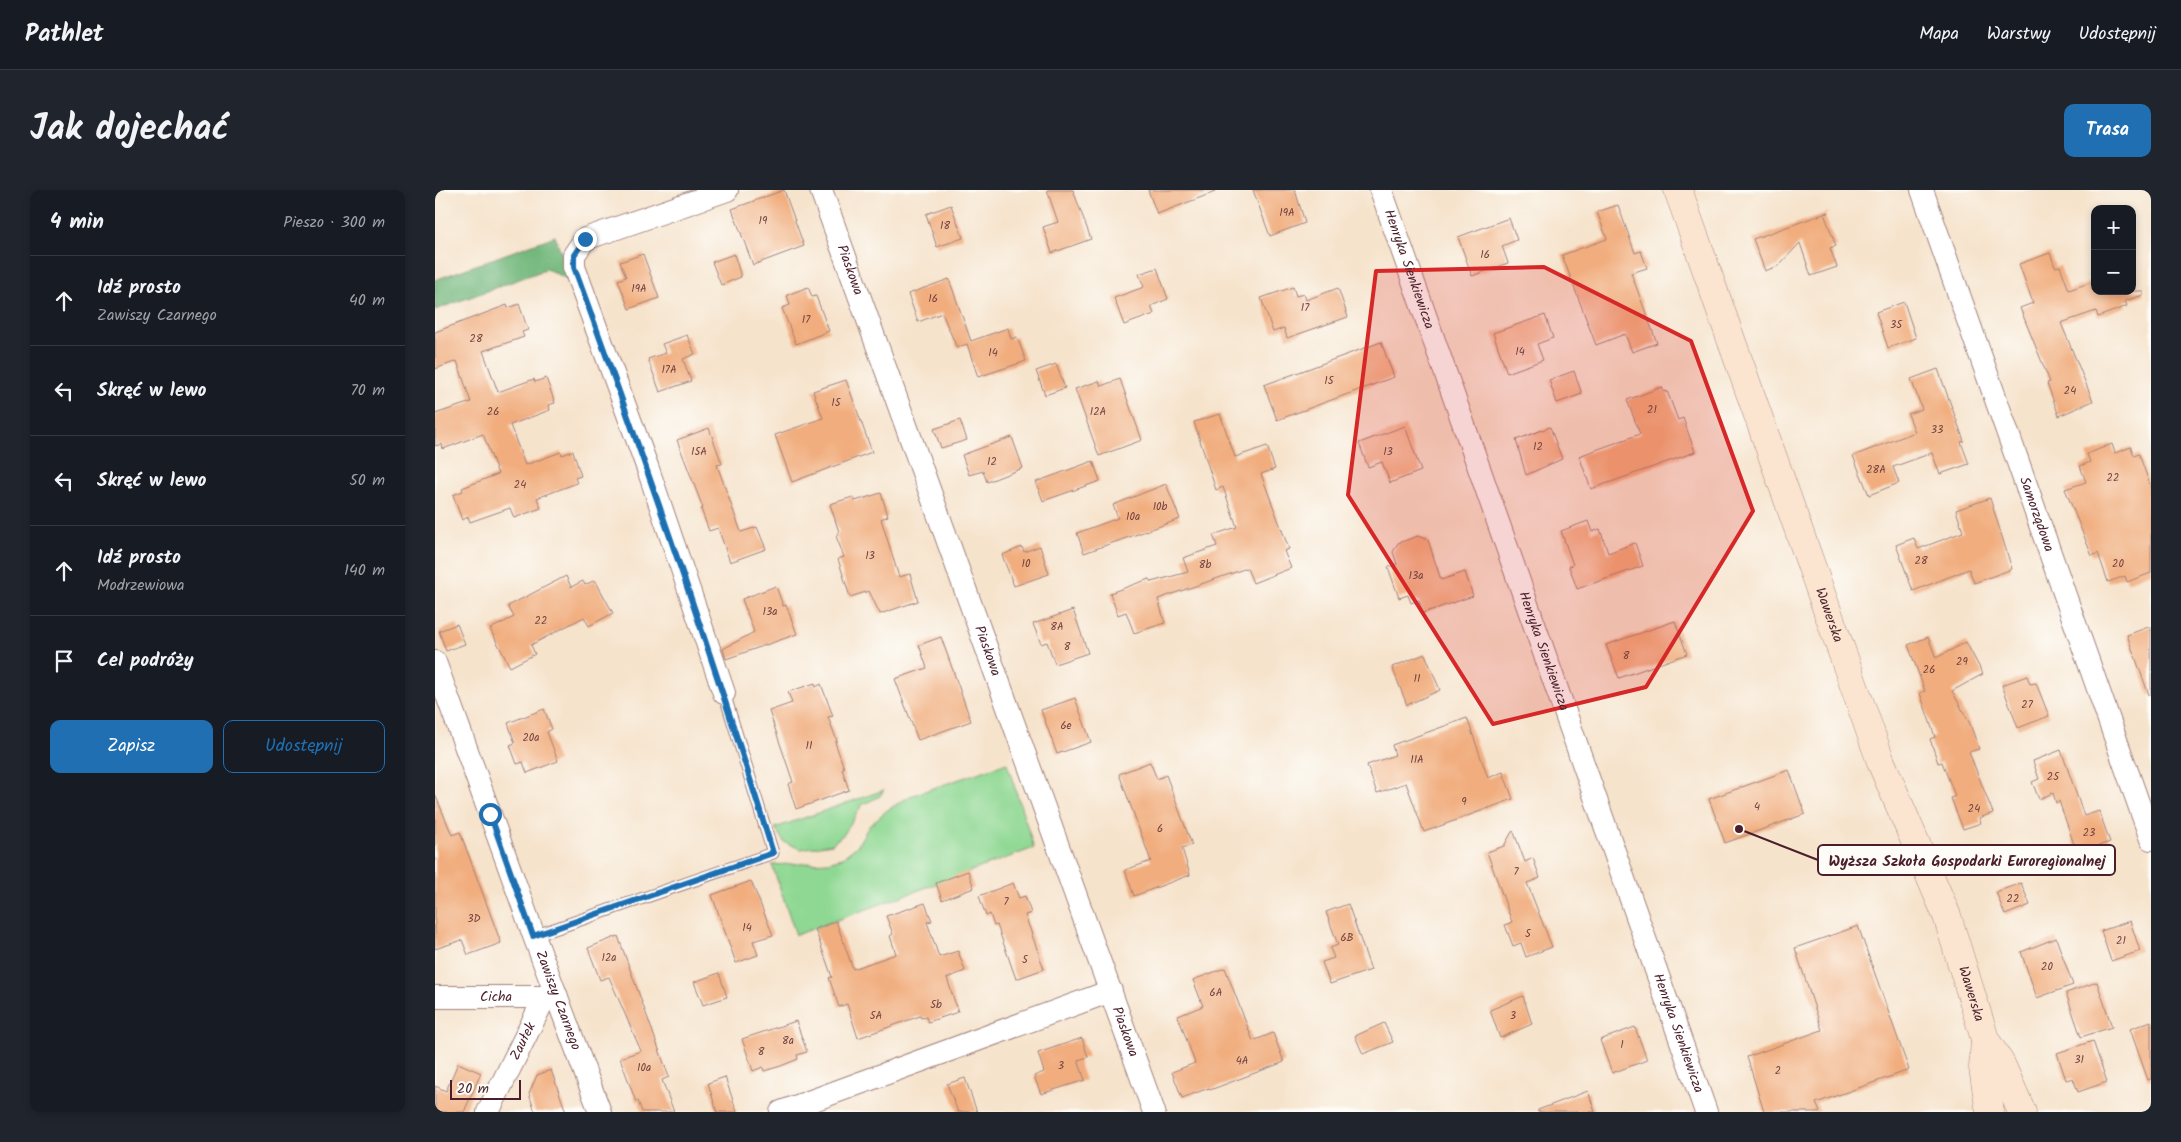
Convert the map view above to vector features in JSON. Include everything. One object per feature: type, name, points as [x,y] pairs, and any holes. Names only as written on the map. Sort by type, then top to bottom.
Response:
[{"type":"street","points":[[724,693],[648,469],[574,267],[574,255],[585,239],[727,190]]},
{"type":"street","name":"Piaskowa","points":[[821,190],[1154,1112]]},
{"type":"street","name":"Henryka Sienkiewicza","points":[[1381,190],[1706,1112]]},
{"type":"street","name":"Wawerska","points":[[1678,190],[1881,762],[1947,916],[1985,1039],[2001,1064],[2022,1112]]},
{"type":"street","name":"Samorządowa","points":[[1922,190],[2151,839]]},
{"type":"street","name":"Zawiszy Czarnego","points":[[435,662],[533,936],[551,997],[600,1112]]},
{"type":"street","points":[[781,1112],[1111,991]]},
{"type":"street","name":"Cicha","points":[[435,997],[551,997]]},
{"type":"street","name":"Zaułek","points":[[488,1112],[551,997]]},
{"type":"street","name":"Wawerska","points":[[1985,1039],[1983,1068],[1990,1112]]},
{"type":"lane","points":[[533,936],[773,853],[724,693]]},
{"type":"highlighted area","points":[[1544,267],[1691,341],[1753,511],[1646,687],[1493,724],[1348,495],[1376,271]]},
{"type":"green space","points":[[555,236],[571,281],[547,269],[435,310],[435,280]]},
{"type":"green space","points":[[1007,763],[1034,848],[796,935],[772,865],[828,862],[842,858],[857,846],[869,826],[886,811],[910,796]]},
{"type":"green space","points":[[884,790],[880,796],[862,805],[844,834],[832,844],[801,849],[784,842],[775,828]]},
{"type":"building","points":[[784,190],[804,246],[753,265],[732,209]]},
{"type":"building","points":[[1047,190],[1073,190],[1091,239],[1052,253],[1043,227],[1058,222]]},
{"type":"building","points":[[1148,190],[1215,190],[1215,192],[1157,214]]},
{"type":"building","points":[[1253,190],[1295,190],[1305,223],[1270,236]]},
{"type":"building","points":[[951,205],[963,238],[937,247],[926,214]]},
{"type":"building","points":[[1618,205],[1635,253],[1641,251],[1647,268],[1631,273],[1657,343],[1632,352],[1625,334],[1596,345],[1562,255],[1607,239],[1597,212]]},
{"type":"building","points":[[1829,212],[1825,216],[1836,246],[1830,248],[1837,267],[1811,276],[1800,243],[1778,266],[1765,271],[1753,239]]},
{"type":"building","points":[[1509,218],[1517,240],[1502,246],[1508,263],[1472,276],[1458,237]]},
{"type":"building","points":[[2050,253],[2055,267],[2060,266],[2069,290],[2091,282],[2091,295],[2136,295],[2136,291],[2143,291],[2143,295],[2125,301],[2127,306],[2098,317],[2096,311],[2061,323],[2093,401],[2059,416],[2047,383],[2050,382],[2020,308],[2033,303],[2019,264]]},
{"type":"building","points":[[643,254],[659,298],[629,309],[618,280],[626,277],[620,262]]},
{"type":"building","points":[[734,254],[741,277],[721,285],[712,262]]},
{"type":"building","points":[[1157,268],[1168,299],[1151,306],[1154,314],[1124,325],[1114,298],[1144,287],[1139,274]]},
{"type":"building","points":[[949,279],[971,341],[1008,328],[1011,339],[1017,337],[1026,361],[978,377],[967,344],[957,348],[942,313],[918,322],[908,294]]},
{"type":"building","points":[[808,287],[812,297],[816,296],[829,331],[796,344],[782,308],[790,305],[787,295]]},
{"type":"building","points":[[1293,287],[1296,296],[1304,294],[1306,300],[1338,288],[1348,317],[1287,338],[1284,328],[1273,332],[1261,298]]},
{"type":"building","points":[[1904,302],[1916,338],[1888,348],[1876,312]]},
{"type":"building","points":[[519,304],[528,330],[522,332],[524,337],[483,351],[498,392],[534,379],[535,382],[546,378],[555,403],[548,405],[550,410],[510,425],[525,465],[561,452],[562,455],[573,451],[581,476],[575,478],[577,483],[537,498],[541,508],[514,518],[510,508],[470,522],[468,517],[462,520],[453,495],[463,491],[462,488],[498,474],[483,434],[443,449],[442,444],[435,446],[435,414],[471,402],[457,361],[435,369],[435,332],[507,305],[508,308]]},
{"type":"building","points":[[1545,315],[1553,338],[1537,344],[1543,360],[1507,373],[1493,333]]},
{"type":"building","points":[[687,335],[695,354],[683,359],[691,381],[660,392],[648,359],[666,353],[662,344]]},
{"type":"building","points":[[1381,342],[1394,377],[1277,420],[1264,385]]},
{"type":"building","points":[[1056,364],[1065,388],[1045,395],[1036,371]]},
{"type":"building","points":[[1938,369],[1964,441],[1961,442],[1969,464],[1940,474],[1932,453],[1893,467],[1899,483],[1869,495],[1853,456],[1915,432],[1908,414],[1922,409],[1911,379]]},
{"type":"building","points":[[1574,371],[1582,394],[1557,403],[1549,380]]},
{"type":"building","points":[[1120,379],[1142,440],[1099,456],[1075,389],[1099,381],[1101,386]]},
{"type":"building","points":[[846,380],[872,452],[792,482],[775,435],[823,418],[813,391]]},
{"type":"building","points":[[1662,387],[1664,392],[1667,391],[1678,420],[1683,418],[1695,452],[1591,489],[1579,456],[1640,434],[1627,400]]},
{"type":"building","points":[[1220,414],[1235,457],[1267,446],[1275,469],[1261,474],[1289,549],[1284,551],[1291,568],[1253,583],[1247,568],[1158,599],[1165,623],[1134,633],[1126,612],[1118,615],[1110,593],[1149,579],[1151,582],[1188,572],[1183,558],[1217,546],[1213,535],[1237,527],[1223,487],[1216,490],[1194,422]]},
{"type":"building","points":[[960,420],[967,440],[941,448],[934,429]]},
{"type":"building","points":[[1405,426],[1421,471],[1390,483],[1382,462],[1368,467],[1359,443]]},
{"type":"building","points":[[1550,427],[1562,459],[1526,475],[1516,440]]},
{"type":"building","points":[[709,428],[722,464],[717,465],[741,532],[757,527],[766,549],[730,562],[718,528],[709,531],[701,509],[703,508],[677,440]]},
{"type":"building","points":[[1012,437],[1023,468],[987,482],[983,471],[969,475],[962,455]]},
{"type":"building","points":[[2112,444],[2115,453],[2131,447],[2134,456],[2139,454],[2151,488],[2151,573],[2127,582],[2125,576],[2108,582],[2098,553],[2092,556],[2065,489],[2086,482],[2080,466],[2090,462],[2087,454]]},
{"type":"building","points":[[1093,461],[1100,481],[1043,501],[1036,482]]},
{"type":"building","points":[[1166,484],[1180,519],[1084,553],[1077,533],[1118,518],[1113,505]]},
{"type":"building","points":[[881,493],[888,516],[881,519],[899,577],[910,574],[918,601],[880,614],[869,591],[850,597],[838,559],[844,557],[836,536],[839,532],[830,504],[853,497],[855,501]]},
{"type":"building","points":[[1990,498],[2012,569],[1974,583],[1969,569],[1913,591],[1896,545],[1914,538],[1918,549],[1963,532],[1956,510]]},
{"type":"building","points":[[1588,521],[1592,532],[1600,529],[1608,553],[1635,543],[1643,566],[1577,589],[1569,566],[1573,565],[1561,531]]},
{"type":"building","points":[[1418,536],[1428,540],[1441,580],[1465,572],[1473,596],[1423,613],[1419,600],[1411,603],[1408,595],[1399,598],[1388,567],[1397,564],[1393,552],[1398,543]]},
{"type":"building","points":[[1040,546],[1049,574],[1014,586],[1002,555],[1022,547],[1024,552]]},
{"type":"building","points":[[566,576],[571,587],[583,581],[585,585],[595,580],[613,613],[589,626],[584,617],[531,645],[535,654],[510,667],[490,629],[514,617],[508,606]]},
{"type":"building","points":[[776,586],[783,606],[786,605],[797,634],[726,659],[723,649],[754,632],[742,599]]},
{"type":"building","points":[[1073,610],[1088,653],[1055,664],[1047,642],[1041,644],[1033,624]]},
{"type":"building","points":[[1675,621],[1687,654],[1619,678],[1606,645]]},
{"type":"building","points":[[457,624],[465,644],[446,651],[439,631]]},
{"type":"building","points":[[2151,626],[2151,695],[2149,695],[2127,635]]},
{"type":"building","points":[[941,637],[971,721],[918,740],[895,679],[927,668],[919,645]]},
{"type":"building","points":[[1928,637],[1936,658],[1966,642],[1983,674],[1952,691],[1970,724],[1979,749],[1969,752],[1993,813],[1979,818],[1981,823],[1963,829],[1951,798],[1955,796],[1942,762],[1938,763],[1930,739],[1935,737],[1920,693],[1925,691],[1908,645]]},
{"type":"building","points":[[1425,654],[1440,690],[1407,705],[1392,667]]},
{"type":"building","points":[[2027,676],[2030,684],[2036,683],[2049,716],[2018,728],[2002,685]]},
{"type":"building","points":[[815,683],[816,687],[821,684],[833,716],[828,717],[837,741],[835,742],[849,790],[796,809],[788,784],[793,782],[769,711],[792,703],[788,692]]},
{"type":"building","points":[[1075,698],[1091,742],[1057,754],[1041,710]]},
{"type":"building","points":[[544,709],[552,729],[547,732],[558,761],[527,773],[523,762],[517,764],[510,745],[515,743],[508,723]]},
{"type":"building","points":[[1467,718],[1488,778],[1503,772],[1513,799],[1424,832],[1406,783],[1377,793],[1367,765],[1395,755],[1392,745]]},
{"type":"building","points":[[2061,750],[2084,816],[2099,811],[2110,842],[2077,853],[2059,801],[2056,803],[2053,793],[2039,799],[2032,782],[2039,779],[2033,761]]},
{"type":"building","points":[[1150,762],[1157,779],[1166,775],[1192,845],[1182,848],[1190,875],[1134,896],[1125,870],[1151,861],[1119,774]]},
{"type":"building","points":[[1789,770],[1805,814],[1725,843],[1709,799]]},
{"type":"building","points":[[435,794],[452,835],[460,832],[501,943],[468,955],[462,940],[435,949]]},
{"type":"building","points":[[1513,830],[1525,862],[1533,858],[1540,878],[1527,883],[1552,947],[1526,957],[1521,943],[1513,946],[1505,925],[1512,922],[1487,852],[1504,846]]},
{"type":"building","points":[[968,871],[974,888],[942,900],[936,883]]},
{"type":"building","points":[[751,881],[773,935],[753,941],[758,955],[736,963],[712,895]]},
{"type":"building","points":[[1013,883],[1019,898],[1025,896],[1031,913],[1025,915],[1044,969],[1016,979],[997,925],[994,926],[990,914],[986,916],[979,896]]},
{"type":"building","points":[[2021,883],[2030,905],[2005,915],[1996,892]]},
{"type":"building","points":[[925,903],[932,921],[927,922],[939,957],[958,951],[965,971],[947,978],[958,1012],[928,1022],[926,1017],[921,1018],[920,1016],[858,1038],[847,1004],[839,1007],[829,978],[832,977],[815,929],[836,921],[853,969],[896,954],[890,936],[893,934],[886,916]]},
{"type":"building","points":[[1348,904],[1371,970],[1330,984],[1322,962],[1334,958],[1330,948],[1338,945],[1326,912]]},
{"type":"building","points":[[2130,921],[2140,951],[2111,961],[2101,931]]},
{"type":"building","points":[[1858,926],[1909,1070],[1816,1103],[1820,1112],[1764,1112],[1747,1057],[1822,1030],[1795,948]]},
{"type":"building","points":[[618,936],[669,1077],[662,1080],[674,1112],[642,1112],[638,1101],[636,1102],[620,1058],[641,1051],[609,977],[600,980],[588,948]]},
{"type":"building","points":[[2056,938],[2073,985],[2037,998],[2021,952]]},
{"type":"building","points":[[1225,968],[1253,1041],[1273,1033],[1284,1062],[1210,1090],[1209,1088],[1182,1098],[1172,1072],[1195,1063],[1178,1016],[1203,1006],[1193,980]]},
{"type":"building","points":[[719,973],[727,997],[703,1005],[694,982]]},
{"type":"building","points":[[2097,982],[2112,1027],[2081,1037],[2066,993]]},
{"type":"building","points":[[1523,996],[1532,1024],[1500,1038],[1490,1010]]},
{"type":"building","points":[[796,1021],[807,1052],[797,1055],[798,1059],[781,1066],[764,1071],[763,1067],[753,1071],[742,1039]]},
{"type":"building","points":[[2151,1021],[2151,1079],[2148,1080],[2130,1029]]},
{"type":"building","points":[[1384,1023],[1393,1042],[1363,1054],[1355,1036]]},
{"type":"building","points":[[1635,1027],[1647,1060],[1612,1073],[1600,1040]]},
{"type":"building","points":[[1082,1038],[1088,1057],[1078,1060],[1085,1080],[1041,1094],[1034,1076],[1044,1072],[1038,1053]]},
{"type":"building","points":[[2093,1041],[2107,1082],[2078,1092],[2073,1078],[2066,1080],[2057,1053]]},
{"type":"building","points":[[458,1063],[481,1073],[464,1112],[435,1112],[435,1086],[446,1091]]},
{"type":"building","points":[[551,1070],[566,1112],[535,1112],[529,1094],[537,1075]]},
{"type":"building","points":[[725,1077],[737,1112],[717,1112],[708,1083]]},
{"type":"building","points":[[965,1078],[977,1112],[958,1112],[947,1084]]},
{"type":"building","points":[[1588,1091],[1595,1112],[1538,1112],[1538,1110]]},
{"type":"place","name":"Wyższa Szkoła Gospodarki Euroregionalnej","points":[[1739,829]]},
{"type":"route","points":[[490,814],[533,936],[773,853],[716,668],[648,469],[574,267],[574,255],[585,239]]}]
